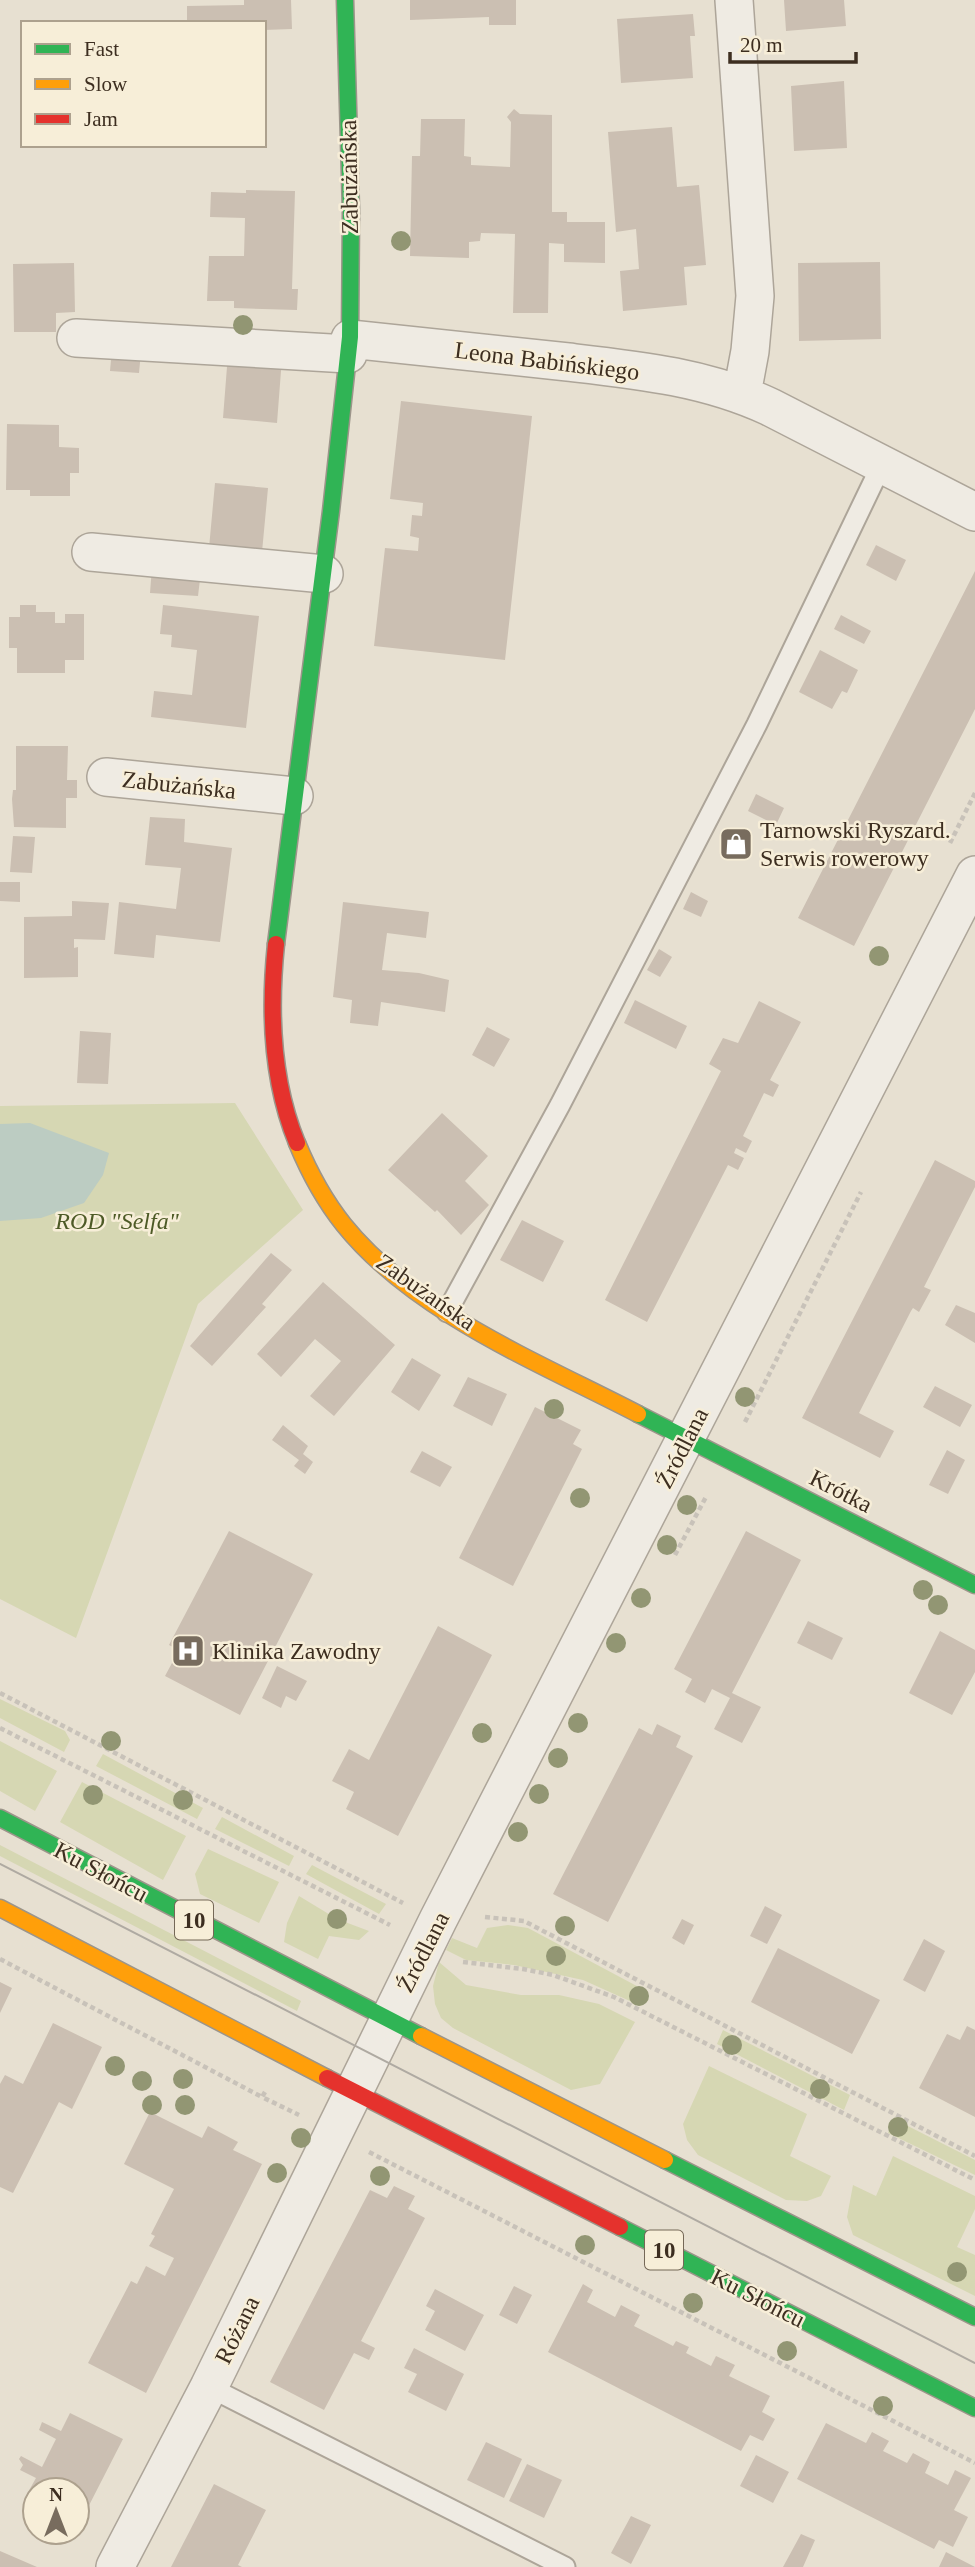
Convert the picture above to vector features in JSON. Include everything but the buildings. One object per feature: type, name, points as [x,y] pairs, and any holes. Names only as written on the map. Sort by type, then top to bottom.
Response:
[{"type":"main road","name":"Zabużańska","points":[[345,0],[351,244],[349,347],[324,574],[275,952],[272,1016],[276,1069],[285,1107],[304,1157],[335,1213],[382,1264],[447,1312],[687,1439]]},
{"type":"main road","name":"Krótka","points":[[687,1439],[975,1585]]},
{"type":"main road","name":"Ku Słońcu","points":[[0,1818],[174,1910],[975,2317]]},
{"type":"main road","name":"Ku Słońcu","points":[[0,1908],[975,2409]]},
{"type":"street","points":[[734,0],[755,296],[750,351],[742,394]]},
{"type":"street","points":[[76,338],[349,347]]},
{"type":"street","name":"Leona Babińskiego","points":[[349,347],[615,368],[706,383],[742,394],[975,512]]},
{"type":"street","points":[[91,552],[324,574]]},
{"type":"street","name":"Zabużańska","points":[[106,777],[294,796]]},
{"type":"street","name":"Źródlana","points":[[389,2020],[687,1439],[961,937],[975,875]]},
{"type":"street","points":[[354,2092],[389,2020]]},
{"type":"street","name":"Różana","points":[[115,2567],[209,2387],[354,2092]]},
{"type":"lane","points":[[447,1312],[567,1092],[757,724],[882,464]]},
{"type":"lane","points":[[209,2387],[565,2567]]},
{"type":"path","points":[[0,1693],[432,1932],[463,1962],[553,1975],[614,1997],[975,2180]]},
{"type":"path","points":[[0,1728],[432,1932],[475,1940],[486,1916],[524,1921],[975,2156]]},
{"type":"path","points":[[0,1959],[262,2097],[975,2463]]},
{"type":"path","points":[[262,2097],[266,2089]]},
{"type":"green space","name":"ROD \"Selfa\"","points":[[235,1103],[303,1210],[198,1304],[76,1638],[0,1599],[0,1106]]},
{"type":"green space","points":[[0,1699],[65,1731],[70,1740],[64,1752],[0,1718]]},
{"type":"green space","points":[[0,1741],[57,1771],[35,1811],[0,1791]]},
{"type":"green space","points":[[103,1754],[203,1808],[197,1819],[96,1766]]},
{"type":"green space","points":[[82,1782],[186,1836],[163,1880],[60,1822]]},
{"type":"green space","points":[[222,1817],[294,1856],[289,1866],[215,1829]]},
{"type":"green space","points":[[0,1845],[301,2001],[297,2011],[0,1856]]},
{"type":"green space","points":[[208,1849],[279,1882],[259,1923],[200,1894],[195,1874]]},
{"type":"green space","points":[[312,1865],[386,1904],[379,1914],[306,1874]]},
{"type":"green space","points":[[299,1896],[337,1919],[369,1931],[359,1940],[329,1936],[318,1959],[284,1942],[287,1923]]},
{"type":"green space","points":[[508,1925],[528,1928],[648,1992],[641,2006],[583,1980],[514,1965],[466,1960],[446,1950],[452,1938],[477,1948],[487,1928]]},
{"type":"green space","points":[[439,1962],[466,1985],[521,1995],[559,1995],[599,2004],[635,2022],[600,2084],[571,2090],[453,2028],[441,2018],[435,2004],[433,1986]]},
{"type":"green space","points":[[723,2030],[850,2095],[844,2110],[717,2044]]},
{"type":"green space","points":[[709,2066],[807,2114],[790,2156],[831,2176],[821,2196],[807,2201],[786,2200],[698,2155],[687,2140],[683,2124]]},
{"type":"green space","points":[[894,2119],[975,2160],[975,2175],[888,2133]]},
{"type":"green space","points":[[893,2156],[975,2196],[975,2209],[957,2247],[975,2255],[975,2296],[853,2235],[847,2217],[853,2185],[876,2196]]},
{"type":"shaded area","points":[[30,1123],[109,1153],[103,1175],[84,1203],[41,1218],[0,1221],[0,1124]]},
{"type":"tram line","points":[[0,1864],[975,2363]]},
{"type":"traffic: fast","points":[[276,944],[331,511],[350,337],[351,211],[345,0]]},
{"type":"traffic: fast","points":[[638,1414],[975,1585]]},
{"type":"traffic: fast","points":[[0,1818],[421,2036]]},
{"type":"traffic: fast","points":[[665,2160],[975,2317]]},
{"type":"traffic: fast","points":[[620,2227],[975,2408]]},
{"type":"traffic: slow","points":[[297,1143],[330,1206],[344,1225],[373,1256],[406,1284],[481,1333],[638,1414]]},
{"type":"traffic: slow","points":[[0,1908],[327,2078]]},
{"type":"traffic: slow","points":[[421,2036],[665,2160]]},
{"type":"traffic: jam","points":[[276,944],[274,1045],[282,1095],[297,1143]]},
{"type":"traffic: jam","points":[[327,2078],[620,2227]]},
{"type":"place","name":"Tarnowski Ryszard. Serwis rowerowy","points":[[736,844]]},
{"type":"place","name":"Klinika Zawodny","points":[[188,1651]]}]
